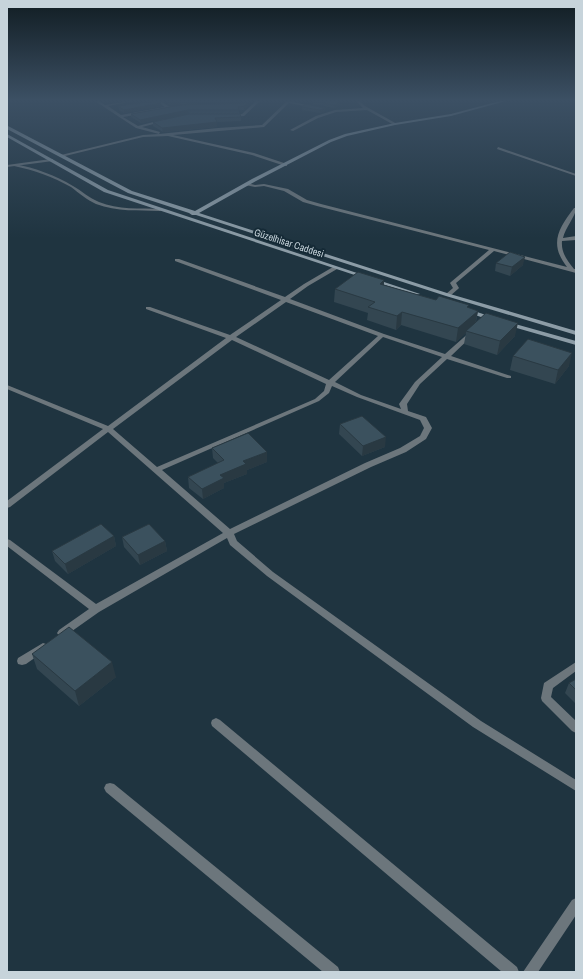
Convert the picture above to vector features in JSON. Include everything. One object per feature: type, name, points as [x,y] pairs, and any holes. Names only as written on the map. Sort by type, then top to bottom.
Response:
[{"type":"street","name":"Güzelhisar Caddesi","points":[[28,147],[106,191],[424,297]]},
{"type":"street","name":"Güzelhisar Caddesi","points":[[44,147],[110,183],[130,192],[194,214],[448,295],[576,333]]},
{"type":"street","points":[[62,156],[90,147]]},
{"type":"street","points":[[220,147],[253,154],[285,166]]},
{"type":"street","points":[[160,210],[194,214],[247,184],[285,166],[319,147]]},
{"type":"street","points":[[498,148],[543,165],[576,175]]},
{"type":"street","points":[[7,166],[51,160]]},
{"type":"street","points":[[247,184],[276,187],[286,190],[305,201],[574,271]]},
{"type":"street","points":[[574,271],[560,252],[560,240],[563,228],[576,209]]},
{"type":"street","points":[[560,240],[576,238]]},
{"type":"street","points":[[448,295],[456,288],[454,284],[492,250]]},
{"type":"street","points":[[177,260],[382,335],[509,377]]},
{"type":"street","points":[[7,505],[205,356],[335,268]]},
{"type":"street","points":[[22,661],[96,609],[229,533],[402,450],[424,437],[428,428],[422,419],[359,396],[232,338],[148,308]]},
{"type":"street","points":[[460,308],[496,320]]},
{"type":"street","points":[[405,412],[402,404],[417,383],[488,317]]},
{"type":"street","points":[[503,322],[576,343]]},
{"type":"street","points":[[156,470],[317,400],[327,392],[330,383],[382,335]]},
{"type":"street","points":[[7,387],[108,430],[229,533],[233,542],[270,574],[477,724],[576,786]]},
{"type":"street","points":[[7,542],[96,609]]},
{"type":"street","points":[[576,666],[548,686],[546,698],[576,728]]},
{"type":"street","points":[[216,723],[512,972]]},
{"type":"street","points":[[110,788],[333,972]]},
{"type":"street","points":[[530,972],[576,904]]},
{"type":"lane","points":[[15,164],[33,168],[55,177],[80,192],[89,200],[99,204],[125,209],[160,210]]},
{"type":"building","points":[[510,252],[525,257],[512,267],[496,263]]},
{"type":"building","points":[[358,272],[384,280],[380,284],[436,300],[439,296],[469,305],[467,307],[478,311],[458,328],[402,312],[397,316],[368,307],[375,302],[335,289]]},
{"type":"building","points":[[486,313],[518,323],[500,341],[466,331]]},
{"type":"building","points":[[528,339],[572,353],[558,370],[513,356]]},
{"type":"building","points":[[362,416],[386,437],[363,446],[340,424]]},
{"type":"building","points":[[248,433],[267,452],[243,461],[246,464],[220,475],[224,478],[202,489],[188,477],[224,460],[212,448]]},
{"type":"building","points":[[101,524],[114,536],[65,564],[52,551]]},
{"type":"building","points":[[149,524],[165,541],[138,555],[122,537]]},
{"type":"building","points":[[69,627],[112,662],[75,691],[32,654]]},
{"type":"building","points":[[576,679],[576,690],[569,683]]}]
